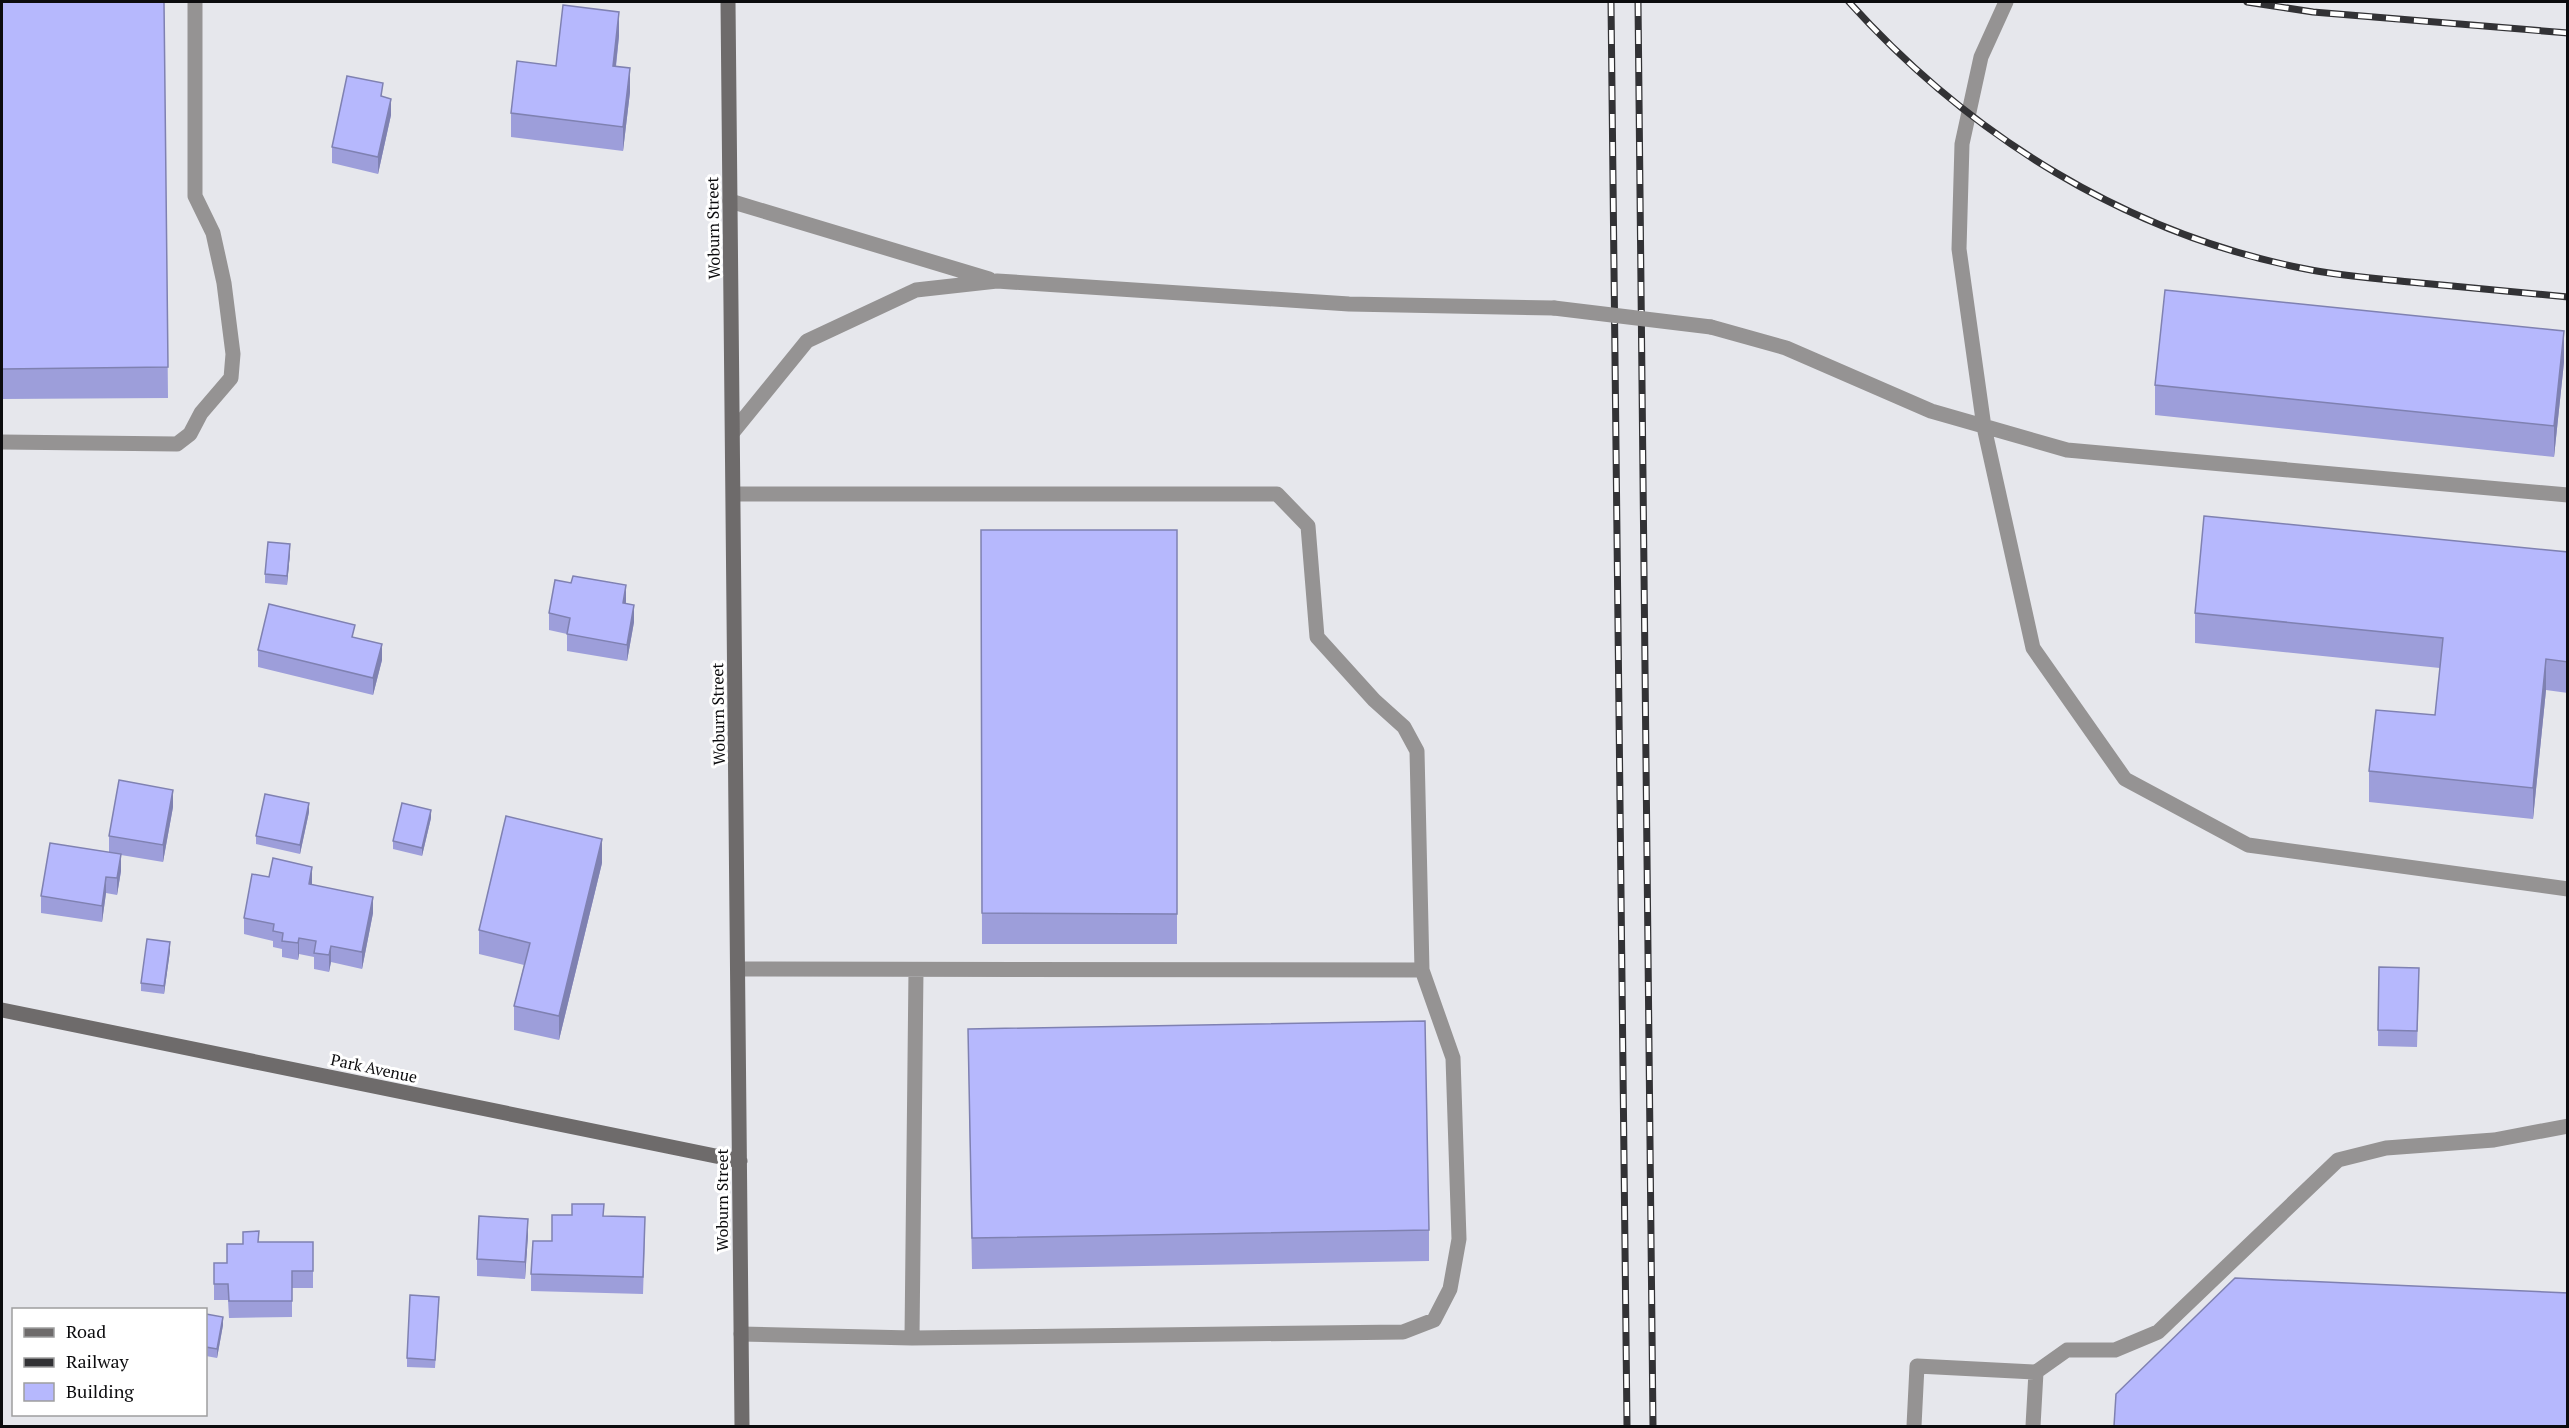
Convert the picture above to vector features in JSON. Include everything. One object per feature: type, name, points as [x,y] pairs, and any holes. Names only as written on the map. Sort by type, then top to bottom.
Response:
[{"type":"main road","name":"Woburn Street","points":[[728,2],[742,1426]]},
{"type":"main road","name":"Park Avenue","points":[[2,1010],[740,1161]]},
{"type":"lane","points":[[2,442],[177,444],[190,434],[201,413],[231,378],[233,354],[224,283],[213,233],[195,196],[195,2]]},
{"type":"lane","points":[[2006,2],[1982,57],[1962,144],[1959,249],[1984,427],[2033,648],[2125,779],[2248,845],[2568,889]]},
{"type":"lane","points":[[730,201],[997,281]]},
{"type":"lane","points":[[733,432],[807,341],[916,290],[997,281],[1349,304],[1554,308],[1711,327],[1786,348],[1931,411],[2067,450],[2568,495]]},
{"type":"lane","points":[[734,494],[1277,494],[1308,526],[1317,637],[1374,700],[1404,727],[1417,751],[1422,970],[1453,1058],[1459,1239],[1450,1289],[1434,1320],[1403,1332],[912,1338],[741,1334]]},
{"type":"lane","points":[[739,969],[1422,970]]},
{"type":"lane","points":[[912,1338],[916,970]]},
{"type":"lane","points":[[1914,1426],[1917,1366],[2036,1372],[2067,1350],[2115,1350],[2158,1332],[2338,1160],[2386,1148],[2494,1140],[2568,1126]]},
{"type":"lane","points":[[2033,1426],[2036,1372]]},
{"type":"building","points":[[2,2],[164,2],[168,367],[2,369]]},
{"type":"building","points":[[563,5],[619,12],[613,66],[630,68],[623,127],[511,113],[517,61],[556,66]]},
{"type":"building","points":[[347,76],[383,83],[381,96],[391,99],[378,157],[332,147]]},
{"type":"building","points":[[2165,290],[2564,331],[2554,426],[2155,385]]},
{"type":"building","points":[[2204,516],[2568,552],[2568,662],[2546,659],[2533,788],[2369,771],[2376,710],[2435,715],[2443,638],[2195,613]]},
{"type":"building","points":[[981,530],[1177,530],[1177,914],[982,913]]},
{"type":"building","points":[[268,542],[290,544],[287,576],[265,574]]},
{"type":"building","points":[[573,576],[626,585],[623,603],[634,605],[627,645],[567,634],[570,618],[549,613],[555,580],[571,583]]},
{"type":"building","points":[[269,604],[355,625],[352,637],[382,644],[373,678],[258,650]]},
{"type":"building","points":[[119,780],[173,790],[163,845],[109,836]]},
{"type":"building","points":[[265,794],[309,803],[300,845],[256,836]]},
{"type":"building","points":[[402,803],[431,810],[422,848],[393,841]]},
{"type":"building","points":[[506,816],[602,839],[559,1016],[514,1006],[530,943],[479,930]]},
{"type":"building","points":[[50,843],[121,854],[117,878],[106,877],[102,906],[41,896]]},
{"type":"building","points":[[273,858],[312,867],[309,884],[373,897],[362,952],[331,946],[329,955],[314,953],[316,941],[299,938],[298,943],[282,941],[283,933],[273,931],[274,924],[244,918],[252,874],[269,877]]},
{"type":"building","points":[[147,939],[170,942],[164,986],[141,983]]},
{"type":"building","points":[[2379,967],[2419,968],[2417,1031],[2378,1030]]},
{"type":"building","points":[[1425,1021],[1429,1230],[972,1238],[968,1029]]},
{"type":"building","points":[[572,1204],[604,1204],[603,1216],[645,1217],[643,1277],[531,1274],[533,1241],[552,1241],[552,1215],[572,1215]]},
{"type":"building","points":[[479,1216],[528,1219],[525,1262],[477,1259]]},
{"type":"building","points":[[259,1231],[258,1242],[313,1242],[313,1271],[292,1271],[292,1301],[229,1301],[228,1284],[214,1284],[214,1263],[227,1263],[227,1244],[243,1244],[243,1232]]},
{"type":"building","points":[[2235,1278],[2568,1293],[2568,1426],[2114,1426],[2116,1394]]},
{"type":"building","points":[[410,1295],[439,1297],[435,1360],[407,1358]]},
{"type":"building","points":[[207,1314],[223,1317],[217,1349],[207,1347]]},
{"type":"railway","points":[[1611,2],[1627,1426]]},
{"type":"railway","points":[[1638,2],[1653,1426]]},
{"type":"railway","points":[[1849,2],[1896,51],[1946,95],[2000,136],[2056,173],[2115,204],[2176,231],[2240,253],[2306,269],[2371,278],[2568,297]]},
{"type":"railway","points":[[2247,2],[2313,12],[2568,33]]}]
